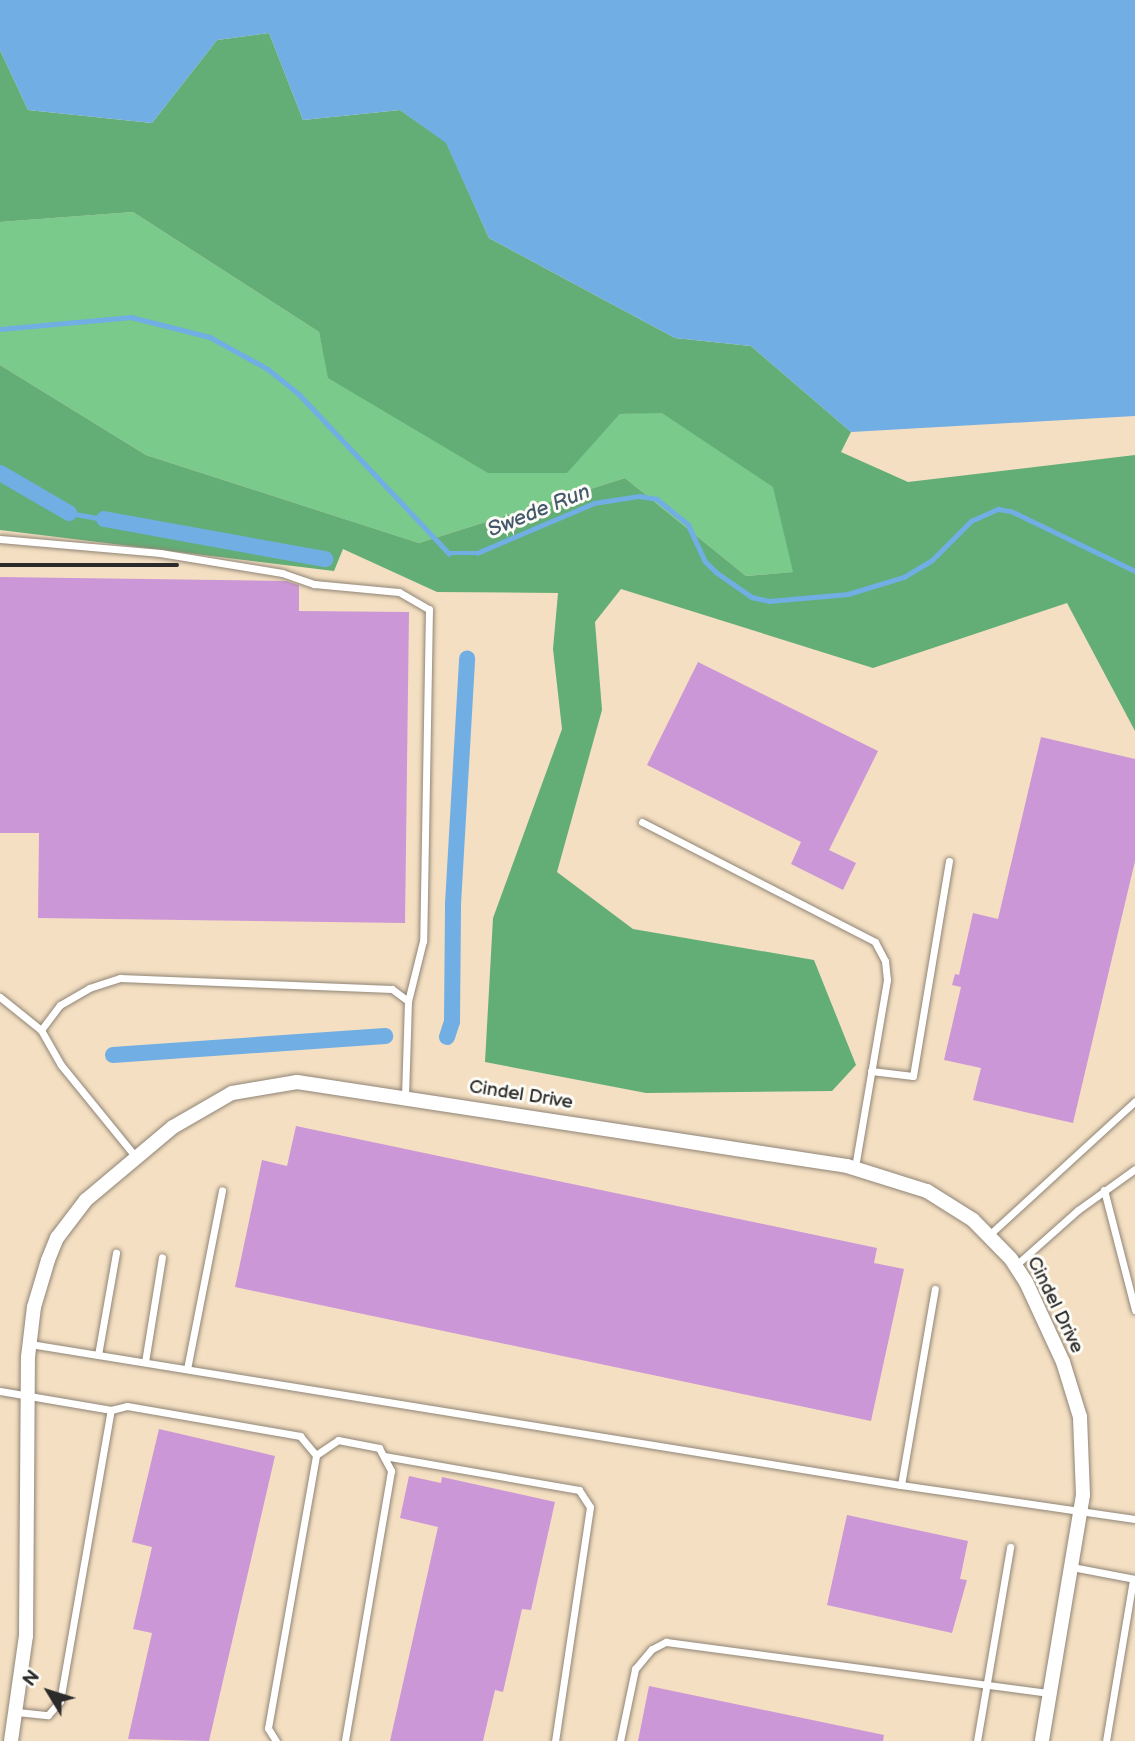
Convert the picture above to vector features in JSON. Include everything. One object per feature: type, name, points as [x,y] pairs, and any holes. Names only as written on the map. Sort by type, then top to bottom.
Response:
[{"type":"street","name":"Cindel Drive","points":[[11,1741],[26,1636],[30,1344],[40,1283],[57,1238],[86,1200],[135,1156],[212,1103],[253,1087],[297,1082],[855,1168],[927,1191],[989,1235],[1015,1266],[1052,1335],[1077,1408],[1084,1454],[1081,1514],[1042,1741]]},
{"type":"lane","points":[[0,539],[160,553],[282,573],[314,584],[399,592],[429,609],[423,941],[408,1000],[405,1097]]},
{"type":"lane","points":[[642,822],[875,942],[885,961],[887,980],[855,1168]]},
{"type":"lane","points":[[872,1071],[913,1076],[949,861]]},
{"type":"lane","points":[[41,1030],[60,1005],[89,988],[120,978],[392,989],[408,1000]]},
{"type":"lane","points":[[0,997],[41,1030],[61,1065],[135,1156]]},
{"type":"lane","points":[[989,1235],[1135,1101]]},
{"type":"lane","points":[[1015,1266],[1104,1190],[1135,1169]]},
{"type":"lane","points":[[187,1369],[222,1190]]},
{"type":"lane","points":[[1104,1190],[1135,1310]]},
{"type":"lane","points":[[98,1355],[116,1253]]},
{"type":"lane","points":[[145,1362],[162,1257]]},
{"type":"lane","points":[[901,1485],[935,1289]]},
{"type":"lane","points":[[30,1344],[1081,1514],[1135,1519]]},
{"type":"lane","points":[[0,1391],[111,1410],[127,1406],[300,1436],[316,1455]]},
{"type":"lane","points":[[17,1712],[48,1714],[61,1701],[111,1410]]},
{"type":"lane","points":[[276,1741],[268,1728],[316,1455],[338,1440],[379,1448],[391,1471],[345,1741]]},
{"type":"lane","points":[[384,1457],[579,1490],[590,1507],[555,1741]]},
{"type":"lane","points":[[977,1741],[1010,1547]]},
{"type":"lane","points":[[1072,1567],[1134,1579],[1106,1741]]},
{"type":"lane","points":[[620,1741],[635,1669],[652,1649],[666,1642],[1050,1694]]},
{"type":"green space","points":[[269,33],[303,120],[400,110],[446,142],[489,238],[675,338],[751,346],[851,432],[841,452],[908,482],[1135,455],[1135,731],[1067,603],[873,668],[621,589],[595,622],[602,710],[557,872],[633,929],[814,960],[856,1065],[832,1091],[646,1093],[485,1062],[493,918],[562,729],[553,649],[558,593],[437,592],[343,549],[334,571],[0,530],[0,365],[146,455],[419,543],[625,478],[746,576],[793,572],[773,487],[662,413],[620,414],[567,473],[488,473],[328,378],[319,332],[133,212],[0,222],[0,50],[28,110],[152,123],[217,40]]},
{"type":"green space","points":[[133,212],[319,332],[329,378],[567,472],[620,414],[662,412],[774,487],[794,572],[746,576],[625,478],[419,543],[146,455],[0,365],[0,222]]},
{"type":"water","points":[[0,0],[1135,0],[1135,416],[851,432],[751,346],[675,338],[489,238],[446,143],[400,110],[303,120],[269,33],[217,40],[152,123],[28,110],[0,50]]},
{"type":"building","points":[[0,577],[286,581],[299,585],[299,611],[409,612],[405,923],[38,918],[39,833],[0,833]]},
{"type":"building","points":[[698,662],[878,751],[829,850],[856,863],[843,890],[791,864],[801,842],[647,765]]},
{"type":"building","points":[[1041,737],[1135,759],[1135,861],[1073,1123],[973,1100],[981,1068],[944,1060],[961,987],[952,985],[955,974],[959,975],[973,913],[998,919]]},
{"type":"building","points":[[296,1126],[877,1248],[874,1263],[904,1269],[871,1421],[235,1287],[262,1160],[287,1166]]},
{"type":"building","points":[[159,1429],[275,1456],[209,1741],[128,1739],[152,1633],[133,1629],[152,1547],[132,1542]]},
{"type":"building","points":[[409,1476],[441,1483],[442,1477],[555,1502],[531,1610],[522,1609],[503,1692],[495,1690],[483,1741],[390,1741],[438,1527],[400,1518]]},
{"type":"building","points":[[847,1515],[968,1541],[960,1579],[967,1580],[952,1633],[827,1605]]},
{"type":"building","points":[[649,1686],[884,1735],[883,1741],[638,1741]]},
{"type":"waterway","name":"Swede Run","points":[[0,329],[131,317],[210,337],[268,369],[299,394],[449,553],[477,553],[594,503],[639,496],[657,499],[688,524],[705,561],[716,572],[752,597],[769,601],[848,594],[904,577],[931,561],[971,521],[998,509],[1011,511],[1135,571]]},
{"type":"waterway","points":[[0,473],[69,513]]},
{"type":"waterway","points":[[69,513],[104,519]]},
{"type":"waterway","points":[[104,519],[325,559]]},
{"type":"waterway","points":[[447,1037],[452,1022],[453,904],[467,658]]},
{"type":"waterway","points":[[113,1055],[385,1036]]},
{"type":"railway","points":[[0,565],[177,565]]}]
